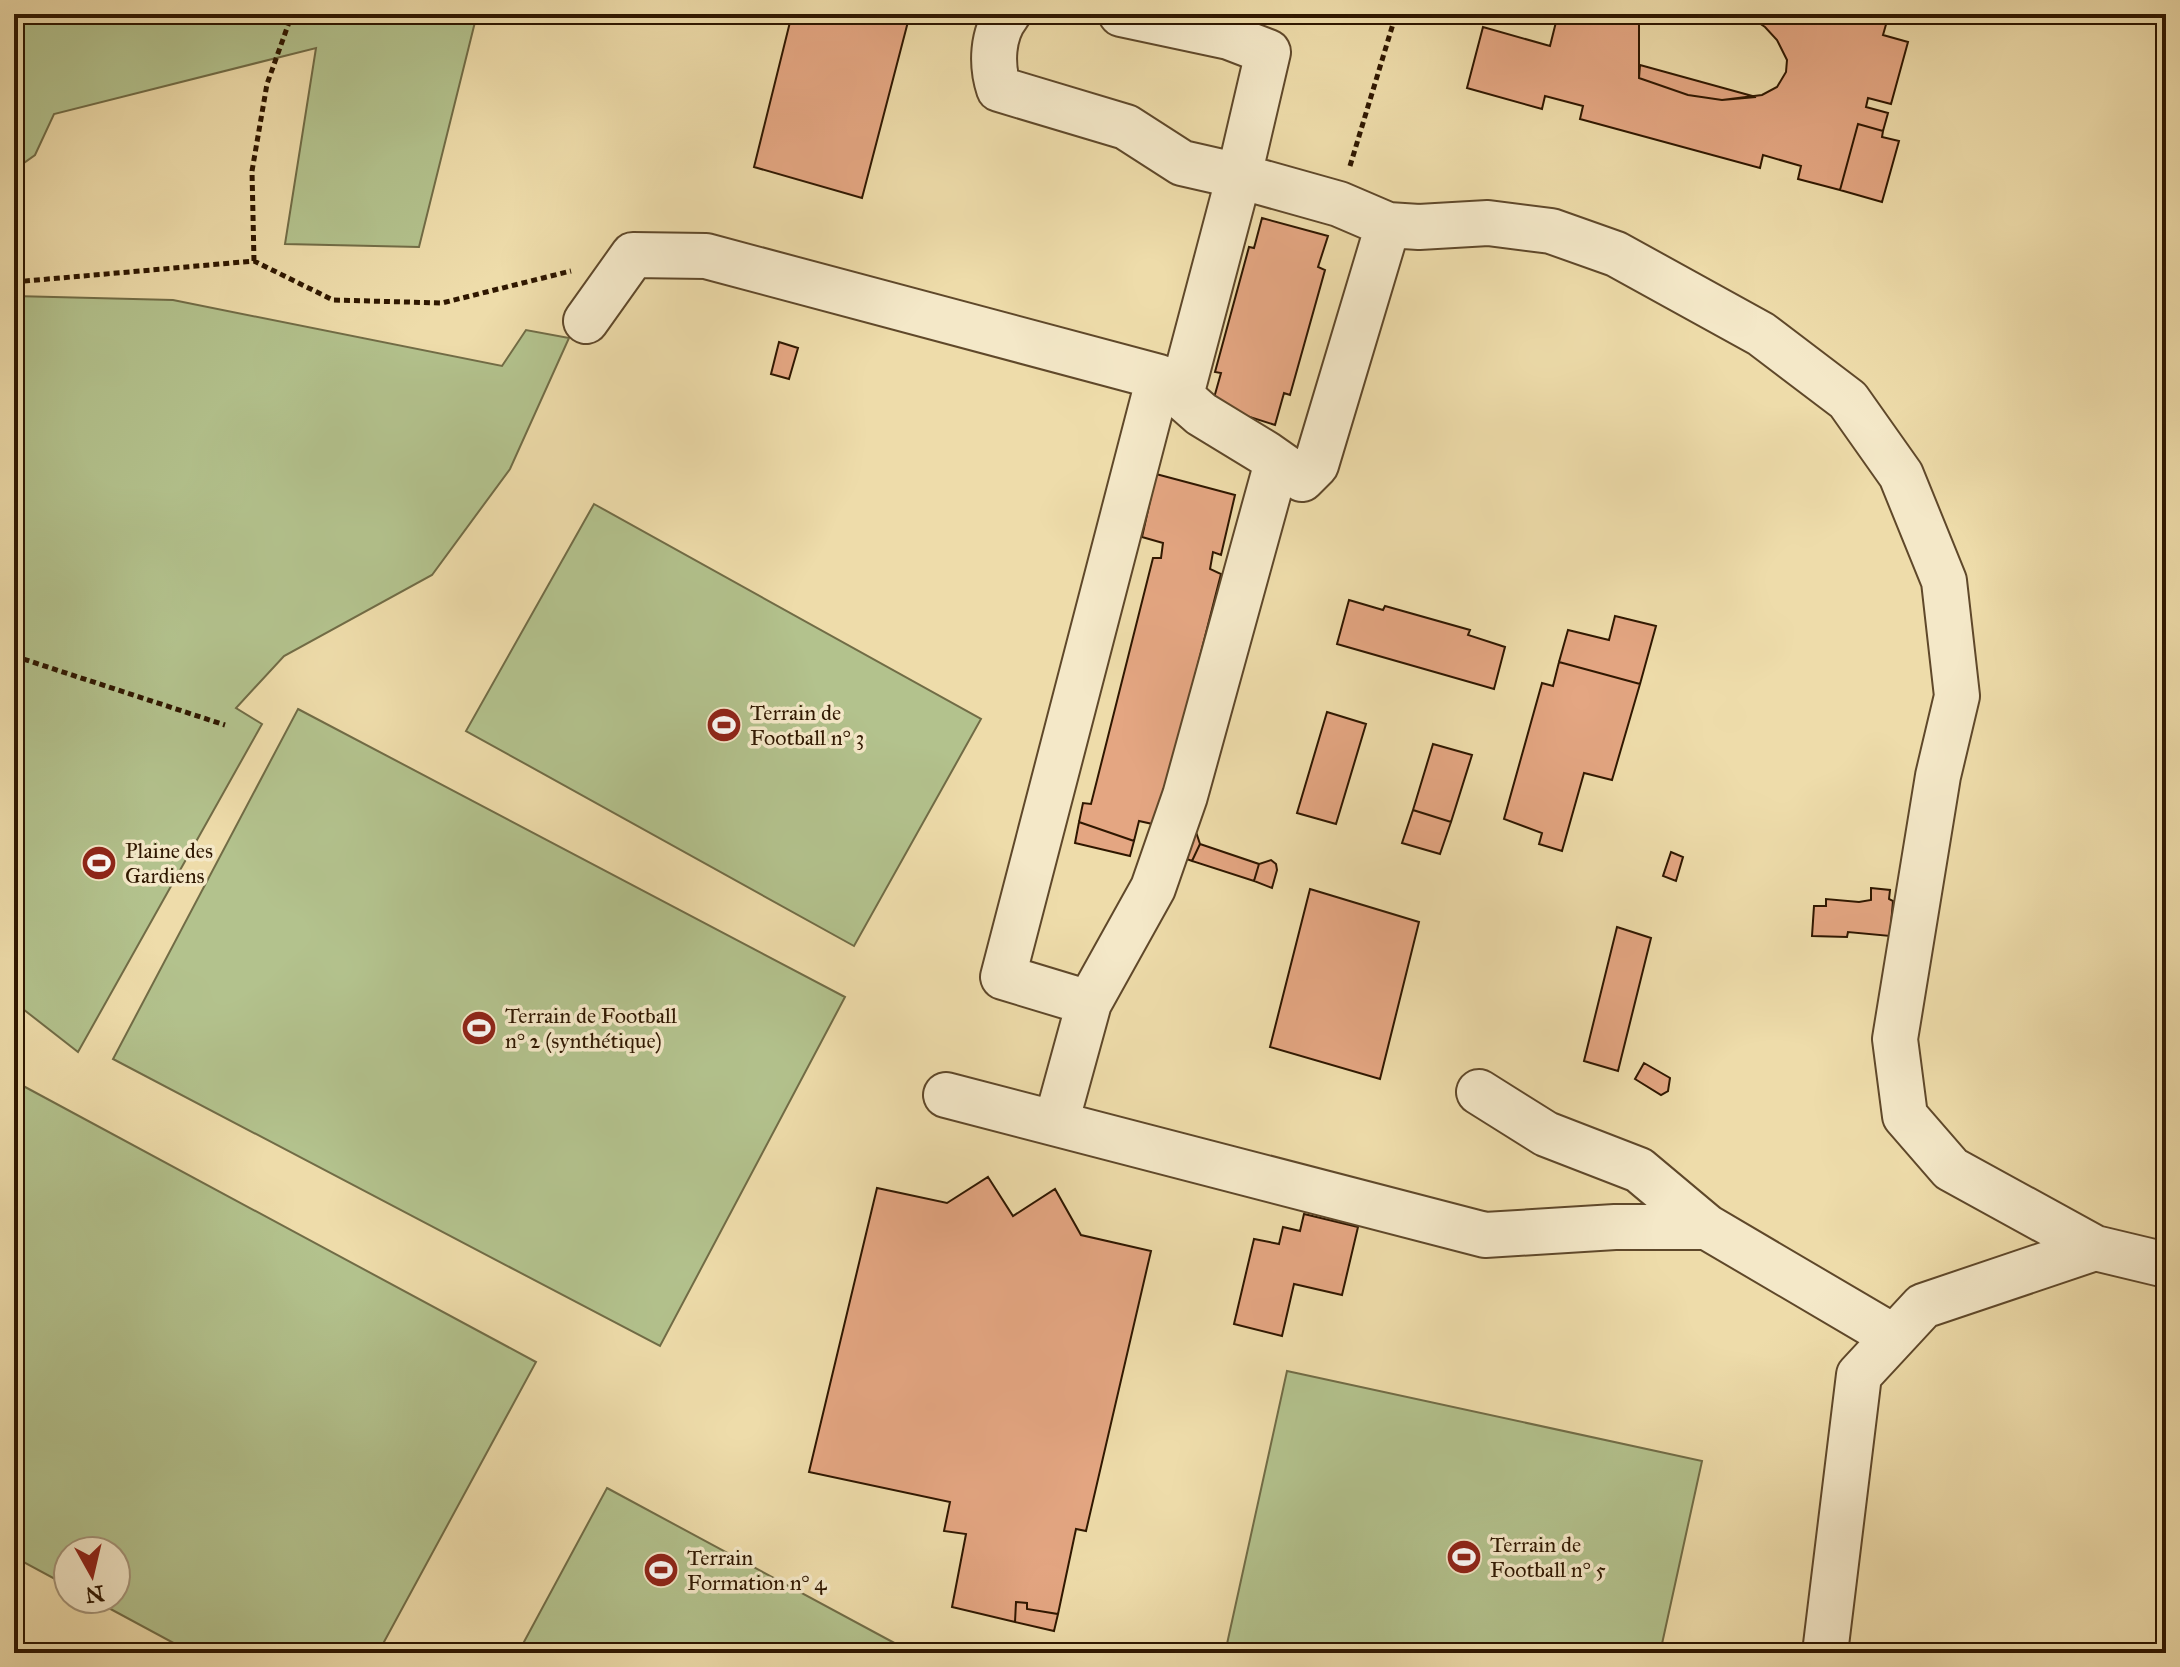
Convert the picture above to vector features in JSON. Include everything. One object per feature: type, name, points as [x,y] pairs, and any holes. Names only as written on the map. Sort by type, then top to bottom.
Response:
[{"type":"lane","points":[[1008,14],[999,26],[993,71],[999,89],[1126,127],[1182,163],[1339,204],[1388,225],[1419,227],[1488,223],[1551,231],[1616,254],[1761,334],[1848,400],[1901,475],[1944,581],[1957,696],[1938,776],[1895,1039],[1905,1116],[1951,1169],[2095,1248],[2166,1265]]},
{"type":"lane","points":[[1089,1003],[1003,977],[1170,386],[1239,176],[1268,52],[1229,37],[1121,14]]},
{"type":"lane","points":[[586,321],[633,255],[706,256],[1170,386],[1201,414],[1302,479],[1316,465],[1388,225]]},
{"type":"lane","points":[[1056,1123],[1089,1003],[1153,888],[1185,796],[1277,462]]},
{"type":"lane","points":[[1479,1092],[1546,1134],[1639,1170],[1707,1227],[1894,1337]]},
{"type":"lane","points":[[946,1095],[1485,1235],[1615,1227],[1707,1227]]},
{"type":"lane","points":[[1825,1653],[1859,1375],[1923,1306],[2095,1248]]},
{"type":"path","points":[[254,261],[252,171],[267,84],[292,14]]},
{"type":"path","points":[[1339,204],[1396,14]]},
{"type":"path","points":[[14,282],[254,261],[333,300],[442,303],[633,255]]},
{"type":"path","points":[[14,656],[225,725]]},
{"type":"green space","points":[[14,14],[477,14],[419,247],[285,244],[316,48],[54,114],[35,155],[14,170]]},
{"type":"green space","points":[[14,296],[173,300],[502,366],[526,330],[569,338],[510,469],[432,575],[284,656],[236,708],[262,724],[78,1052],[14,1002]]},
{"type":"green space","name":"Terrain de Football n° 3","points":[[594,504],[981,719],[854,946],[466,731]]},
{"type":"green space","name":"Terrain de Football n° 2 (synthétique)","points":[[298,709],[845,997],[660,1346],[113,1059]]},
{"type":"green space","points":[[14,1081],[536,1362],[378,1653],[192,1653],[122,1615],[132,1615],[132,1535],[52,1535],[52,1577],[14,1557]]},
{"type":"green space","name":"Terrain de Football n° 5","points":[[1287,1371],[1702,1461],[1660,1653],[1225,1653]]},
{"type":"green space","name":"Terrain Formation n° 4","points":[[607,1488],[913,1653],[518,1653]]},
{"type":"building","points":[[792,14],[910,14],[862,198],[754,167]]},
{"type":"building","points":[[1558,14],[1639,14],[1639,78],[1688,95],[1722,100],[1762,95],[1777,87],[1786,72],[1787,60],[1777,40],[1746,14],[1889,14],[1883,35],[1908,42],[1891,104],[1868,98],[1866,107],[1888,113],[1883,131],[1858,124],[1840,190],[1798,179],[1801,166],[1763,155],[1760,168],[1580,119],[1583,106],[1545,96],[1542,109],[1467,88],[1483,27],[1550,46]]},
{"type":"building","points":[[1640,65],[1756,97],[1722,100],[1688,95],[1639,78]]},
{"type":"building","points":[[1858,124],[1883,131],[1882,137],[1899,141],[1882,202],[1840,190]]},
{"type":"building","points":[[1262,218],[1328,236],[1318,267],[1325,270],[1290,395],[1284,393],[1275,425],[1212,405],[1221,373],[1215,372],[1249,247],[1254,248]]},
{"type":"building","points":[[779,342],[798,348],[789,379],[771,374]]},
{"type":"building","points":[[1156,474],[1235,495],[1221,555],[1213,552],[1210,569],[1221,574],[1157,825],[1139,821],[1134,841],[1079,822],[1083,803],[1091,804],[1153,558],[1161,558],[1163,543],[1142,537]]},
{"type":"building","points":[[1349,600],[1383,610],[1385,606],[1470,630],[1468,635],[1505,647],[1494,689],[1337,644]]},
{"type":"building","points":[[1615,616],[1656,626],[1640,684],[1559,662],[1568,630],[1609,640]]},
{"type":"building","points":[[1559,662],[1640,684],[1612,780],[1584,773],[1562,851],[1539,844],[1542,833],[1504,819],[1542,683],[1553,686]]},
{"type":"building","points":[[1327,712],[1366,724],[1336,824],[1297,813]]},
{"type":"building","points":[[1433,744],[1472,755],[1451,822],[1413,810]]},
{"type":"building","points":[[1413,810],[1451,822],[1440,854],[1402,843]]},
{"type":"building","points":[[1079,822],[1134,841],[1130,856],[1075,843]]},
{"type":"building","points":[[1191,831],[1196,832],[1200,844],[1192,861],[1176,855]]},
{"type":"building","points":[[1200,844],[1259,864],[1254,881],[1192,861]]},
{"type":"building","points":[[1671,852],[1683,857],[1676,881],[1663,876]]},
{"type":"building","points":[[1271,860],[1277,870],[1272,888],[1254,881],[1259,864]]},
{"type":"building","points":[[1871,888],[1890,890],[1889,899],[1893,901],[1890,936],[1848,932],[1847,937],[1812,936],[1814,906],[1826,906],[1826,899],[1871,900]]},
{"type":"building","points":[[1310,889],[1419,922],[1380,1079],[1270,1047]]},
{"type":"building","points":[[1617,927],[1651,938],[1618,1071],[1584,1061]]},
{"type":"building","points":[[1644,1063],[1670,1078],[1668,1091],[1661,1095],[1635,1079]]},
{"type":"building","points":[[988,1177],[1013,1216],[1055,1189],[1081,1235],[1151,1251],[1086,1531],[1076,1529],[1058,1614],[1027,1609],[1027,1603],[1016,1602],[1015,1622],[952,1607],[966,1534],[944,1531],[950,1502],[809,1472],[877,1188],[947,1203]]},
{"type":"building","points":[[1304,1214],[1358,1227],[1342,1295],[1294,1284],[1282,1336],[1234,1324],[1254,1239],[1279,1244],[1283,1227],[1300,1231]]},
{"type":"building","points":[[1016,1602],[1027,1603],[1027,1609],[1058,1614],[1054,1631],[1015,1622]]},
{"type":"place","name":"Terrain de Football n° 3","points":[[724,725]]},
{"type":"place","name":"Plaine des Gardiens","points":[[99,863]]},
{"type":"place","name":"Terrain de Football n° 2 (synthétique)","points":[[479,1028]]},
{"type":"place","name":"Terrain de Football n° 5","points":[[1464,1557]]},
{"type":"place","name":"Terrain Formation n° 4","points":[[661,1570]]}]
